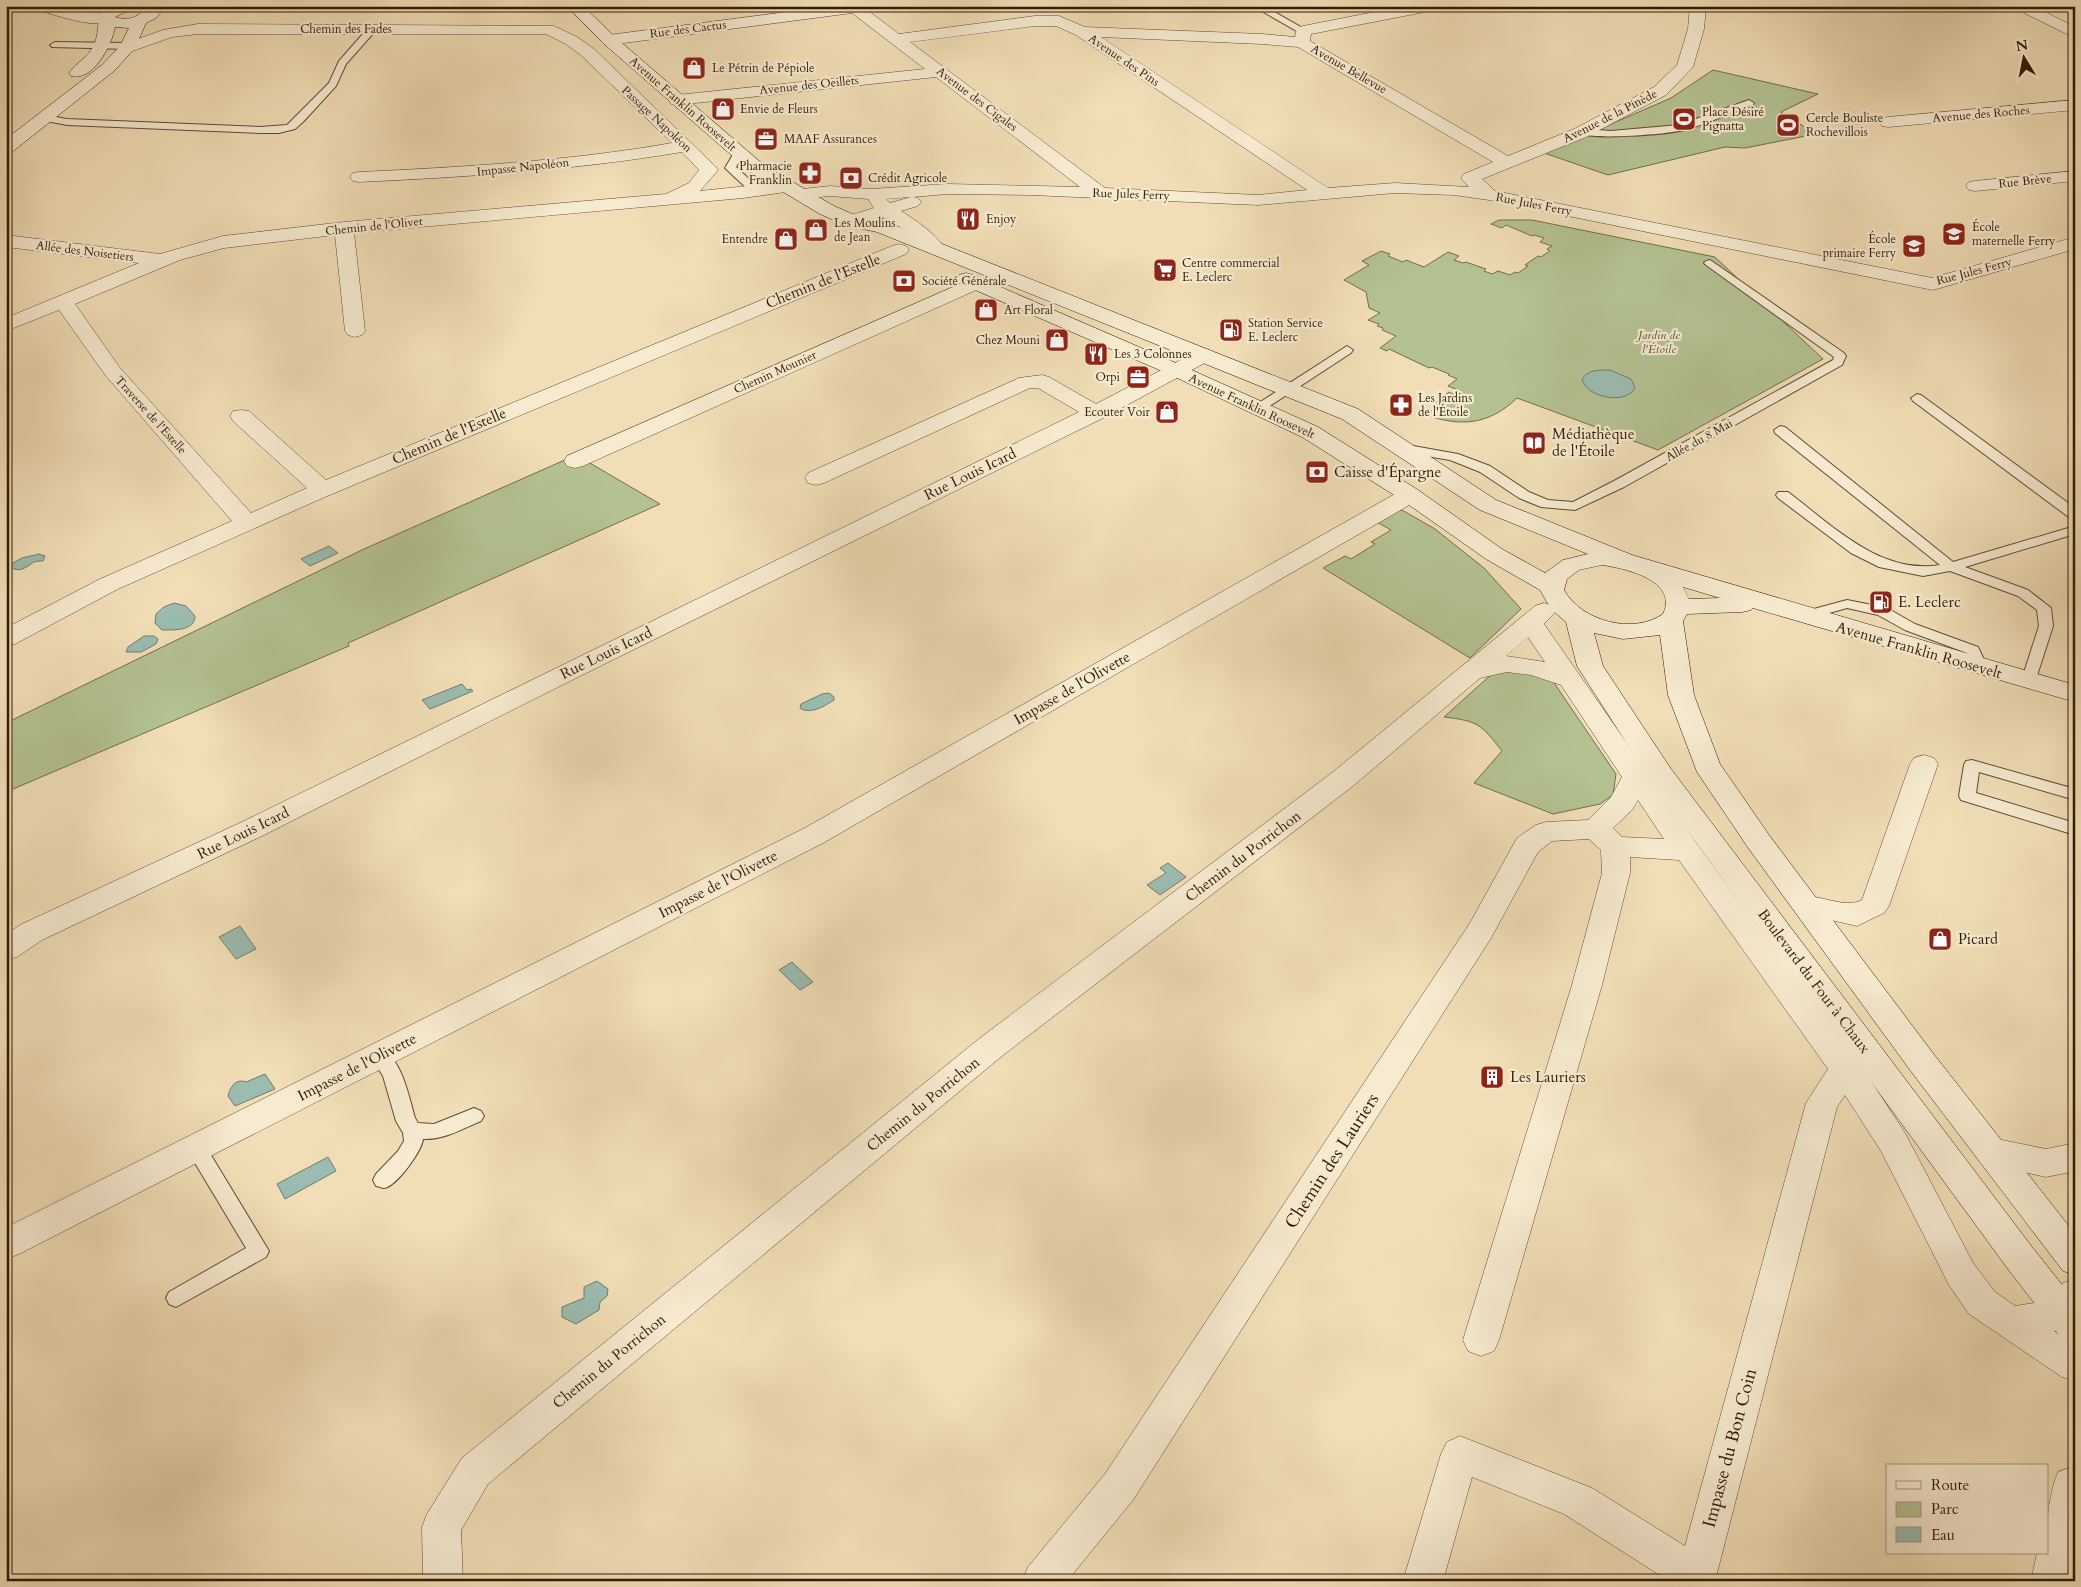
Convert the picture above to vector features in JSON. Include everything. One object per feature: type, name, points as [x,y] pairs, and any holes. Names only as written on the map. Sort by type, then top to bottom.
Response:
[{"type":"street","points":[[40,6],[73,14],[139,9]]},
{"type":"street","points":[[64,6],[104,13],[122,23],[139,9]]},
{"type":"street","name":"Avenue Franklin Roosevelt","points":[[574,6],[609,40],[759,170],[827,210],[852,221],[882,227],[934,247],[1350,414],[1488,505],[1624,560]]},
{"type":"street","points":[[1302,37],[1430,6]]},
{"type":"street","name":"Avenue de la Pinède","points":[[1395,188],[1470,178],[1583,132],[1660,91],[1686,67],[1696,29],[1698,6]]},
{"type":"street","points":[[2027,9],[2057,6]]},
{"type":"street","name":"Rue des Cactus","points":[[609,40],[854,7]]},
{"type":"street","name":"Avenue des Cigales","points":[[854,7],[1100,193]]},
{"type":"street","points":[[6,148],[108,68],[128,47],[139,9]]},
{"type":"street","points":[[2027,9],[2075,33]]},
{"type":"street","points":[[6,131],[98,54],[107,36],[104,13]]},
{"type":"street","name":"Avenue des Pins","points":[[898,39],[1035,21],[1060,13],[1082,32],[1323,193]]},
{"type":"street","name":"Chemin des Fades","points":[[128,47],[169,33],[198,29],[548,29],[567,37]]},
{"type":"street","name":"Avenue Bellevue","points":[[1082,32],[1262,39],[1302,37],[1507,162]]},
{"type":"street","name":"Passage Napoléon","points":[[567,37],[585,48],[615,81],[686,146],[709,170],[695,187],[671,199]]},
{"type":"street","name":"Avenue des Oeillets","points":[[678,100],[940,72]]},
{"type":"street","name":"Avenue des Roches","points":[[1888,122],[2075,105]]},
{"type":"street","name":"Impasse Napoléon","points":[[359,177],[496,171],[641,154],[686,146]]},
{"type":"street","name":"Rue Brève","points":[[1975,186],[2075,176]]},
{"type":"street","points":[[1470,178],[1489,195]]},
{"type":"street","name":"Rue Jules Ferry","points":[[757,192],[830,191],[871,194],[947,189],[1258,200],[1395,188],[1454,190],[1489,195],[1933,284],[2075,243]]},
{"type":"street","name":"Rue Jules Ferry","points":[[852,221],[909,202],[982,190]]},
{"type":"street","name":"Chemin de l'Olivet","points":[[6,325],[164,260],[223,242],[344,228],[757,192]]},
{"type":"street","name":"Avenue Franklin Roosevelt","points":[[871,194],[885,209],[913,227],[934,247]]},
{"type":"street","name":"Rue Jules Ferry","points":[[827,210],[844,200],[871,194]]},
{"type":"street","points":[[913,227],[918,207],[922,201]]},
{"type":"street","name":"Avenue Franklin Roosevelt","points":[[852,221],[862,232],[899,250],[1178,371],[1310,432],[1410,495],[1494,554],[1552,587]]},
{"type":"street","points":[[344,228],[355,331]]},
{"type":"street","name":"Allée des Noisetiers","points":[[6,241],[164,260]]},
{"type":"street","name":"Chemin de l'Estelle","points":[[6,638],[109,584],[247,523],[622,364],[899,250]]},
{"type":"street","name":"Chemin Mounier","points":[[575,461],[976,283]]},
{"type":"street","name":"Traverse de l'Estelle","points":[[63,301],[113,372],[247,523]]},
{"type":"street","name":"Rue Louis Icard","points":[[6,949],[32,932],[252,829],[734,590],[1095,414],[1205,355]]},
{"type":"street","points":[[1214,388],[1243,370]]},
{"type":"street","points":[[816,478],[1026,382],[1042,381],[1095,414]]},
{"type":"street","points":[[242,416],[323,490]]},
{"type":"street","name":"Impasse de l'Olivette","points":[[8,1242],[813,836],[1410,495]]},
{"type":"street","points":[[1494,554],[1579,672],[1636,777],[1687,851],[1846,1069],[1893,1142],[1961,1274],[1982,1303],[2075,1365]]},
{"type":"street","points":[[1674,614],[1656,628],[1638,632],[1618,632],[1597,628],[1578,620],[1564,610],[1556,600],[1552,587],[1556,575],[1566,566],[1582,560],[1602,558],[1624,560],[1654,571],[1668,582],[1677,594],[1674,614],[1682,694],[1707,766],[1921,1061],[2075,1260]]},
{"type":"street","name":"Avenue Franklin Roosevelt","points":[[1654,571],[1980,668],[2075,694]]},
{"type":"street","name":"Avenue Franklin Roosevelt","points":[[1674,614],[1764,604]]},
{"type":"street","name":"Chemin du Porrichon","points":[[443,1581],[441,1527],[475,1471],[991,1047],[1343,780],[1471,671],[1538,617]]},
{"type":"street","name":"Boulevard du Four à Chaux","points":[[1578,620],[1579,672],[1661,775],[2020,1258],[2072,1312]]},
{"type":"street","name":"Chemin du Porrichon","points":[[1471,671],[1507,664],[1579,672]]},
{"type":"street","points":[[1806,905],[1857,915],[1874,906],[1924,764]]},
{"type":"street","points":[[1481,1340],[1587,985],[1616,873],[1605,838],[1636,777]]},
{"type":"street","name":"Chemin des Lauriers","points":[[1042,1581],[1078,1539],[1124,1478],[1481,930],[1527,845],[1546,832],[1605,838],[1687,851]]},
{"type":"street","name":"Impasse du Bon Coin","points":[[1423,1581],[1460,1454],[1578,1501],[1697,1576],[1822,1103],[1846,1069]]},
{"type":"street","points":[[1992,1152],[2046,1163],[2075,1157]]},
{"type":"street","points":[[2011,1322],[2072,1312],[2075,1360]]},
{"type":"street","points":[[2051,1581],[2074,1482]]},
{"type":"lane","points":[[1257,6],[1302,37]]},
{"type":"lane","points":[[45,118],[67,122],[260,130],[279,130],[291,127],[333,84],[342,63],[372,29]]},
{"type":"lane","points":[[55,45],[128,47]]},
{"type":"lane","points":[[1583,132],[1611,134],[1681,128],[1749,103]]},
{"type":"lane","points":[[739,153],[730,168],[757,192]]},
{"type":"lane","name":"Allée du 8 Mai","points":[[1402,448],[1453,457],[1485,470],[1524,495],[1538,501],[1546,504],[1575,506],[1619,484],[1838,362],[1840,356],[1710,263]]},
{"type":"lane","points":[[1257,408],[1347,350]]},
{"type":"lane","points":[[1916,398],[2075,515]]},
{"type":"lane","points":[[1780,430],[1951,567],[2023,593],[2044,608],[2046,626],[2029,682]]},
{"type":"lane","points":[[1783,495],[1856,550],[1884,564],[1923,572],[1951,567],[2075,530]]},
{"type":"lane","points":[[2075,795],[1972,765],[1967,796],[2075,829]]},
{"type":"lane","points":[[379,1056],[392,1073],[414,1142],[405,1157],[383,1180]]},
{"type":"lane","points":[[412,1131],[435,1132],[474,1116]]},
{"type":"lane","points":[[176,1298],[259,1251],[196,1148]]},
{"type":"green space","name":"Place Désiré Pignatta","points":[[1713,70],[1818,94],[1781,112],[1816,134],[1745,148],[1725,147],[1608,175],[1544,153],[1671,98]]},
{"type":"green space","name":"Jardin de l'Étoile","points":[[1499,220],[1532,220],[1715,257],[1823,359],[1658,450],[1517,398],[1496,414],[1474,421],[1451,421],[1426,415],[1437,406],[1434,404],[1449,392],[1453,394],[1458,390],[1448,386],[1457,379],[1389,349],[1387,351],[1380,348],[1396,336],[1382,330],[1383,328],[1377,326],[1379,324],[1368,320],[1380,313],[1369,308],[1366,292],[1344,280],[1369,265],[1362,261],[1381,251],[1403,262],[1406,260],[1424,267],[1448,252],[1459,256],[1454,260],[1486,269],[1484,271],[1492,274],[1498,271],[1510,275],[1515,272],[1518,273],[1528,266],[1525,265],[1538,256],[1541,257],[1550,251],[1547,249],[1552,246],[1540,242],[1544,238],[1532,236],[1506,225],[1502,228],[1491,224]]},
{"type":"green space","points":[[576,455],[660,504],[348,643],[349,646],[6,792],[6,723],[364,549]]},
{"type":"green space","points":[[1402,510],[1435,529],[1484,568],[1521,609],[1470,658],[1323,568],[1345,556],[1351,559],[1375,544],[1371,542],[1391,530],[1375,521],[1389,513]]},
{"type":"green space","points":[[1517,667],[1548,674],[1616,774],[1613,795],[1600,804],[1553,814],[1474,783],[1502,751],[1478,725],[1464,720],[1444,717],[1493,673]]},
{"type":"water","points":[[1610,370],[1631,379],[1635,388],[1624,396],[1616,398],[1607,397],[1592,391],[1582,380],[1590,372]]},
{"type":"water","points":[[329,546],[338,553],[310,566],[301,559]]},
{"type":"water","points":[[39,554],[45,556],[43,561],[34,562],[20,570],[12,568],[13,563],[22,558]]},
{"type":"water","points":[[174,603],[186,606],[195,616],[194,621],[192,625],[183,629],[162,630],[155,623],[156,614],[164,607]]},
{"type":"water","points":[[144,636],[154,636],[158,639],[156,644],[141,652],[126,652],[128,647]]},
{"type":"water","points":[[462,684],[467,690],[471,689],[473,691],[430,709],[422,700]]},
{"type":"water","points":[[829,693],[834,697],[834,700],[826,705],[808,711],[800,708],[801,704],[822,694]]},
{"type":"water","points":[[1168,863],[1186,877],[1160,895],[1147,885],[1166,873],[1160,868]]},
{"type":"water","points":[[240,926],[256,949],[236,959],[219,937]]},
{"type":"water","points":[[792,962],[813,982],[800,990],[779,970]]},
{"type":"water","points":[[265,1074],[275,1089],[235,1106],[228,1096],[234,1084],[239,1081],[246,1082]]},
{"type":"water","points":[[328,1157],[336,1171],[285,1199],[277,1184]]},
{"type":"water","points":[[597,1281],[608,1289],[607,1296],[600,1302],[599,1310],[576,1324],[562,1317],[562,1307],[584,1298],[584,1287]]},
{"type":"place","name":"Le Pétrin de Pépiole","points":[[694,68]]},
{"type":"place","name":"Envie de Fleurs","points":[[723,109]]},
{"type":"place","name":"Place Désiré Pignatta","points":[[1684,119]]},
{"type":"place","name":"Cercle Bouliste Rochevillois","points":[[1788,125]]},
{"type":"place","name":"MAAF Assurances","points":[[766,139]]},
{"type":"place","name":"Pharmacie Franklin","points":[[810,173]]},
{"type":"place","name":"Crédit Agricole","points":[[851,178]]},
{"type":"place","name":"Enjoy","points":[[968,219]]},
{"type":"place","name":"Les Moulins de Jean","points":[[816,230]]},
{"type":"place","name":"École maternelle Ferry","points":[[1954,234]]},
{"type":"place","name":"Entendre","points":[[786,239]]},
{"type":"place","name":"École primaire Ferry","points":[[1914,246]]},
{"type":"place","name":"Centre commercial E. Leclerc","points":[[1165,270]]},
{"type":"place","name":"Société Générale","points":[[904,281]]},
{"type":"place","name":"Art Floral","points":[[986,310]]},
{"type":"place","name":"Station Service E. Leclerc","points":[[1231,330]]},
{"type":"place","name":"Chez Mouni","points":[[1057,340]]},
{"type":"place","name":"Les 3 Colonnes","points":[[1096,354]]},
{"type":"place","name":"Orpi","points":[[1138,377]]},
{"type":"place","name":"Les Jardins de l'Étoile","points":[[1401,405]]},
{"type":"place","name":"Ecouter Voir","points":[[1167,412]]},
{"type":"place","name":"Médiathèque de l'Étoile","points":[[1534,443]]},
{"type":"place","name":"Caisse d'Épargne","points":[[1317,472]]},
{"type":"place","name":"E. Leclerc","points":[[1881,602]]},
{"type":"place","name":"Picard","points":[[1940,939]]},
{"type":"place","name":"Les Lauriers","points":[[1492,1077]]}]
